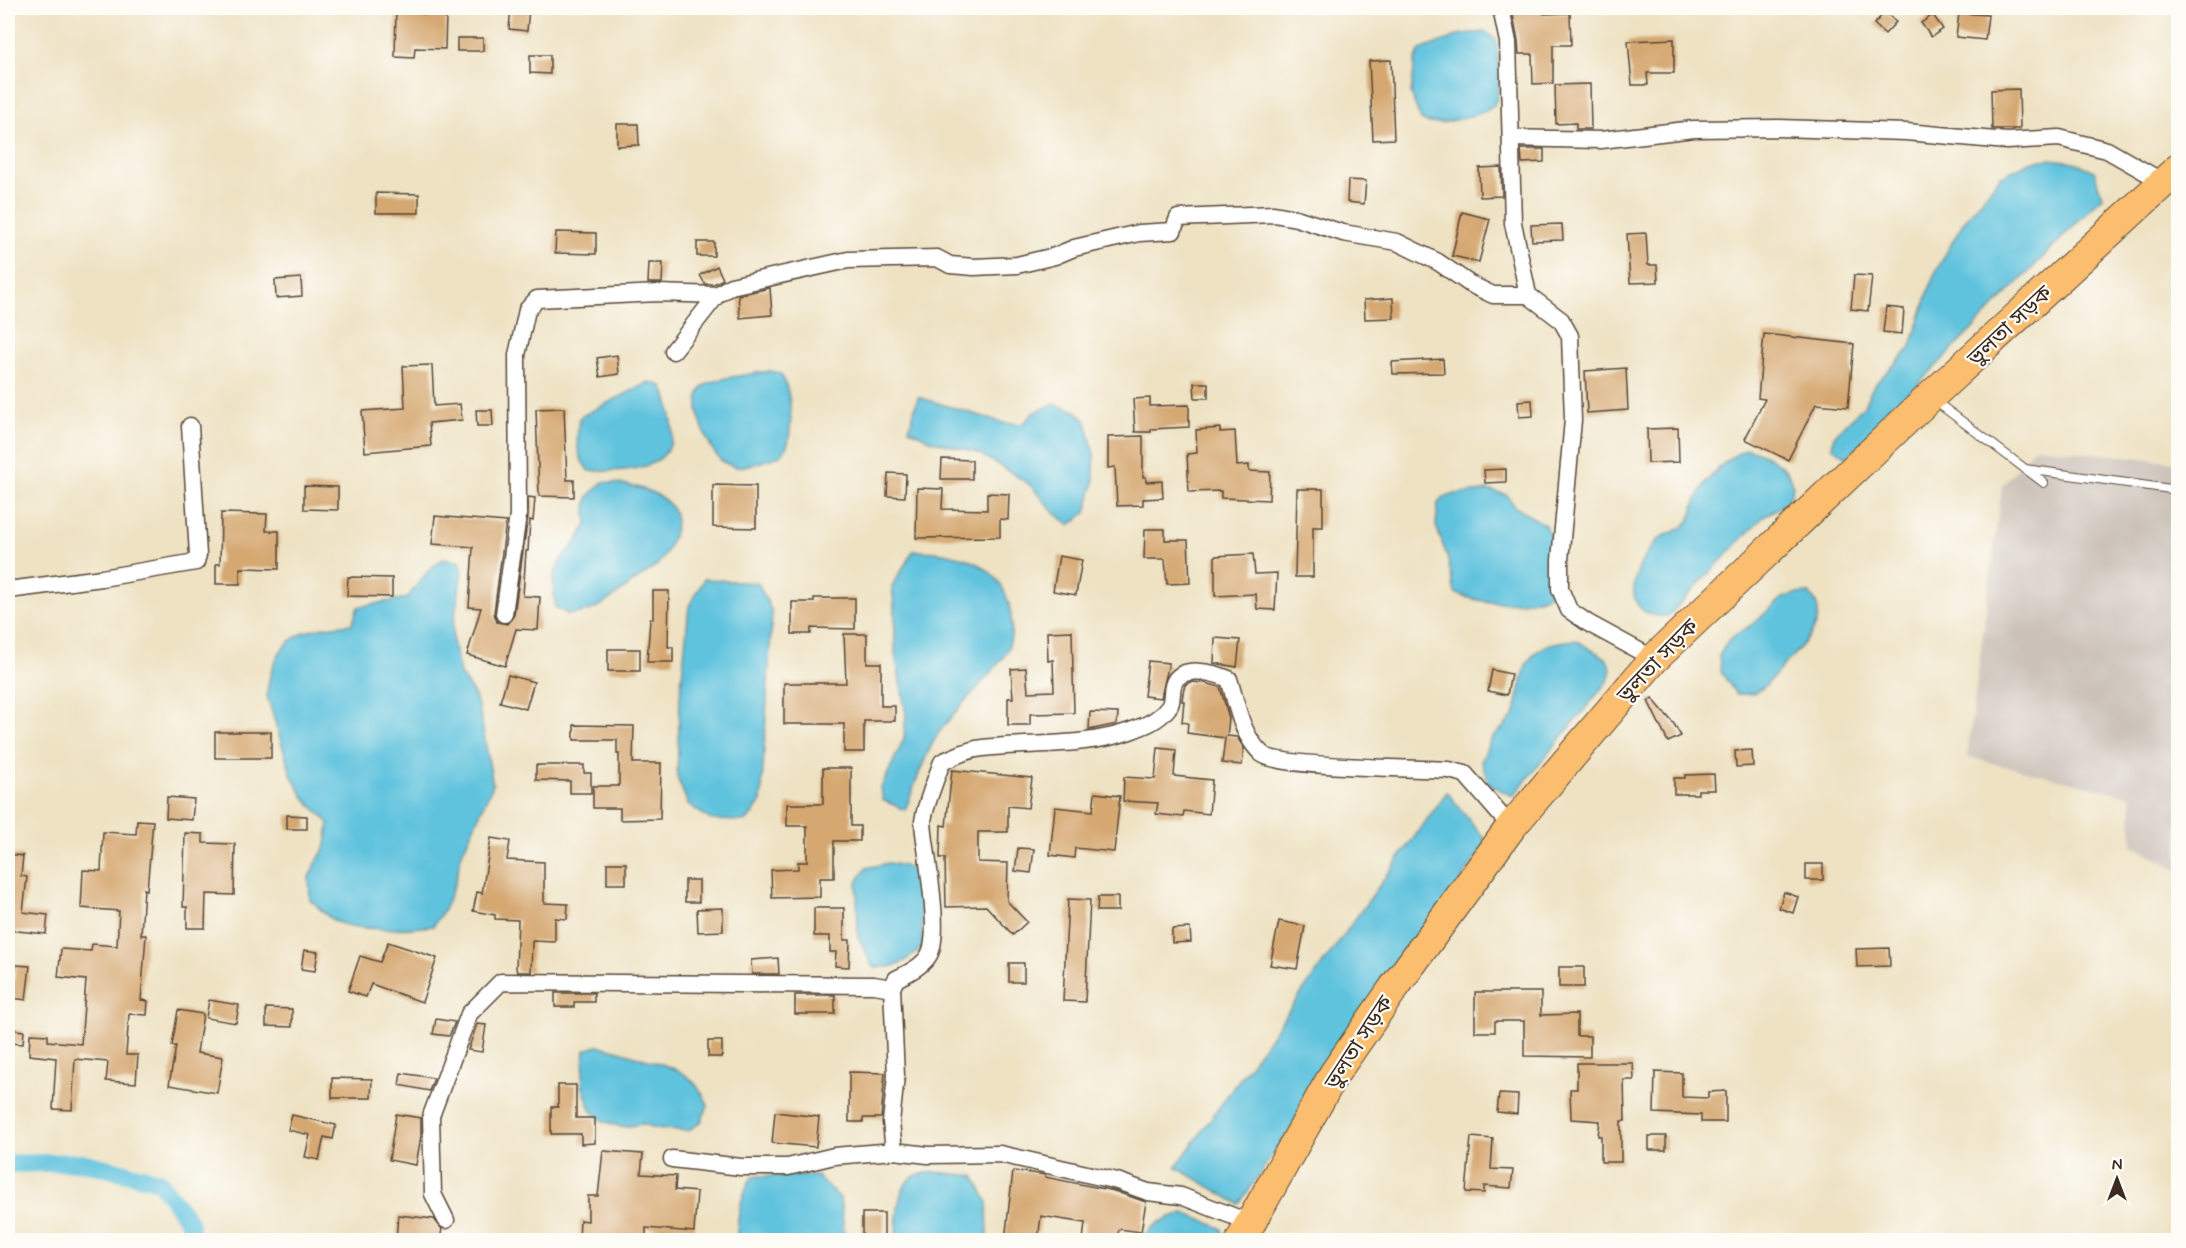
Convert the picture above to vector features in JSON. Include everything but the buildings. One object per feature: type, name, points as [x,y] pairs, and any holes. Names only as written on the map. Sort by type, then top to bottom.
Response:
[{"type":"highway","name":"ভুলতা সড়ক","points":[[1246,1232],[1334,1074],[1392,989],[1511,827],[1654,659],[1930,397],[2171,175]]},
{"type":"street","points":[[1501,8],[1508,42],[1513,223],[1528,295]]},
{"type":"street","points":[[1511,138],[1601,140],[1694,129],[1779,128],[1906,132],[2007,141],[2059,138],[2106,150],[2171,175]]},
{"type":"street","points":[[673,351],[717,295],[731,286],[848,260],[937,258],[950,265],[974,267],[1017,265],[1047,258],[1074,248],[1139,233],[1173,231],[1178,218],[1274,214],[1296,218],[1343,233],[1397,242],[1438,262],[1470,284],[1493,295],[1528,295],[1561,320],[1570,336],[1573,420],[1560,560],[1560,589],[1569,610],[1654,659]]},
{"type":"street","points":[[504,614],[518,515],[517,355],[527,310],[537,299],[658,293],[717,295]]},
{"type":"street","points":[[8,590],[102,578],[196,562],[198,555],[190,426]]},
{"type":"street","points":[[894,1151],[891,1122],[896,1076],[892,988],[896,979],[911,972],[929,956],[934,937],[923,820],[942,762],[974,749],[1092,740],[1122,734],[1152,723],[1170,706],[1173,683],[1179,676],[1194,672],[1215,673],[1229,679],[1244,730],[1262,753],[1269,758],[1303,764],[1449,770],[1465,774],[1511,827]]},
{"type":"street","points":[[446,1220],[434,1194],[430,1116],[470,1014],[501,982],[874,985],[892,988]]},
{"type":"street","points":[[672,1159],[741,1167],[788,1167],[834,1156],[894,1151],[928,1155],[1000,1154],[1117,1180],[1148,1192],[1181,1196],[1246,1232]]},
{"type":"lane","points":[[1930,397],[2044,483]]},
{"type":"lane","points":[[2025,469],[2178,490]]},
{"type":"shaded area","points":[[2035,447],[2178,462],[2178,870],[2132,845],[2131,796],[1967,757],[2002,486]]},
{"type":"water","points":[[1486,32],[1496,40],[1498,55],[1499,84],[1493,106],[1481,113],[1444,123],[1430,123],[1421,120],[1411,94],[1415,61],[1420,50],[1462,34]]},
{"type":"water","points":[[2050,159],[2074,162],[2094,171],[2102,197],[1847,457],[1832,447],[1834,436],[1863,407],[1874,385],[1910,349],[1934,275],[1963,223],[2000,177],[2030,162]]},
{"type":"water","points":[[770,371],[780,373],[788,393],[791,423],[783,453],[766,461],[736,467],[723,462],[712,448],[702,426],[699,415],[699,394],[703,387],[716,381]]},
{"type":"water","points":[[649,382],[662,386],[666,395],[672,423],[672,439],[666,452],[658,460],[646,466],[618,471],[589,471],[579,453],[580,417]]},
{"type":"water","points":[[918,397],[1004,423],[1023,424],[1033,413],[1053,404],[1076,411],[1086,421],[1094,454],[1094,482],[1086,513],[1069,525],[1030,485],[1004,468],[976,452],[930,440],[909,429]]},
{"type":"water","points":[[1748,449],[1773,460],[1787,472],[1793,487],[1788,500],[1764,516],[1668,616],[1656,616],[1640,608],[1635,599],[1634,589],[1640,567],[1651,547],[1658,540],[1688,522],[1701,491],[1712,476],[1725,462]]},
{"type":"water","points":[[603,482],[643,489],[666,501],[673,510],[676,522],[673,536],[663,558],[651,570],[600,606],[585,612],[567,614],[555,607],[553,578],[561,559],[576,543],[587,524],[588,497]]},
{"type":"water","points":[[1488,490],[1507,495],[1515,507],[1544,524],[1551,537],[1554,554],[1550,594],[1529,601],[1490,602],[1455,593],[1447,556],[1436,526],[1438,503],[1455,494]]},
{"type":"water","points":[[913,551],[963,558],[990,572],[1000,584],[1007,599],[1011,631],[1006,653],[946,723],[933,742],[905,810],[883,800],[881,788],[904,739],[906,714],[895,653],[892,586]]},
{"type":"water","points":[[443,559],[460,562],[462,571],[453,642],[460,674],[475,696],[480,713],[493,785],[462,853],[455,882],[445,908],[433,926],[383,929],[356,927],[335,921],[310,900],[309,877],[326,845],[329,823],[305,799],[292,777],[267,696],[270,676],[280,652],[287,643],[306,632],[352,624],[358,607],[407,598],[429,570]]},
{"type":"water","points":[[704,579],[758,583],[772,612],[761,802],[747,821],[711,820],[688,804],[677,777],[680,697],[689,606]]},
{"type":"water","points":[[1809,593],[1816,603],[1818,613],[1812,633],[1763,688],[1752,694],[1736,694],[1721,672],[1719,656],[1729,639],[1753,624],[1783,598]]},
{"type":"water","points":[[1575,640],[1606,658],[1611,669],[1608,681],[1513,796],[1490,785],[1481,762],[1490,741],[1514,716],[1526,665],[1536,652],[1547,645]]},
{"type":"water","points":[[1447,792],[1487,842],[1239,1204],[1176,1167]]},
{"type":"water","points":[[889,863],[909,867],[919,879],[923,947],[895,966],[873,967],[858,936],[857,882],[866,868]]},
{"type":"water","points":[[597,1046],[618,1050],[661,1064],[688,1077],[702,1093],[708,1105],[701,1122],[688,1131],[655,1128],[644,1124],[621,1127],[603,1121],[591,1110],[582,1085],[585,1050]]},
{"type":"water","points":[[936,1172],[974,1176],[987,1201],[988,1240],[896,1240],[897,1213],[905,1186],[917,1175]]},
{"type":"water","points":[[753,1176],[817,1176],[840,1198],[845,1240],[737,1240],[740,1206]]},
{"type":"water","points":[[1184,1213],[1221,1228],[1225,1237],[1223,1240],[1140,1240],[1159,1222]]},
{"type":"waterway","points":[[8,1164],[81,1162],[159,1181],[191,1224],[188,1240]]}]
